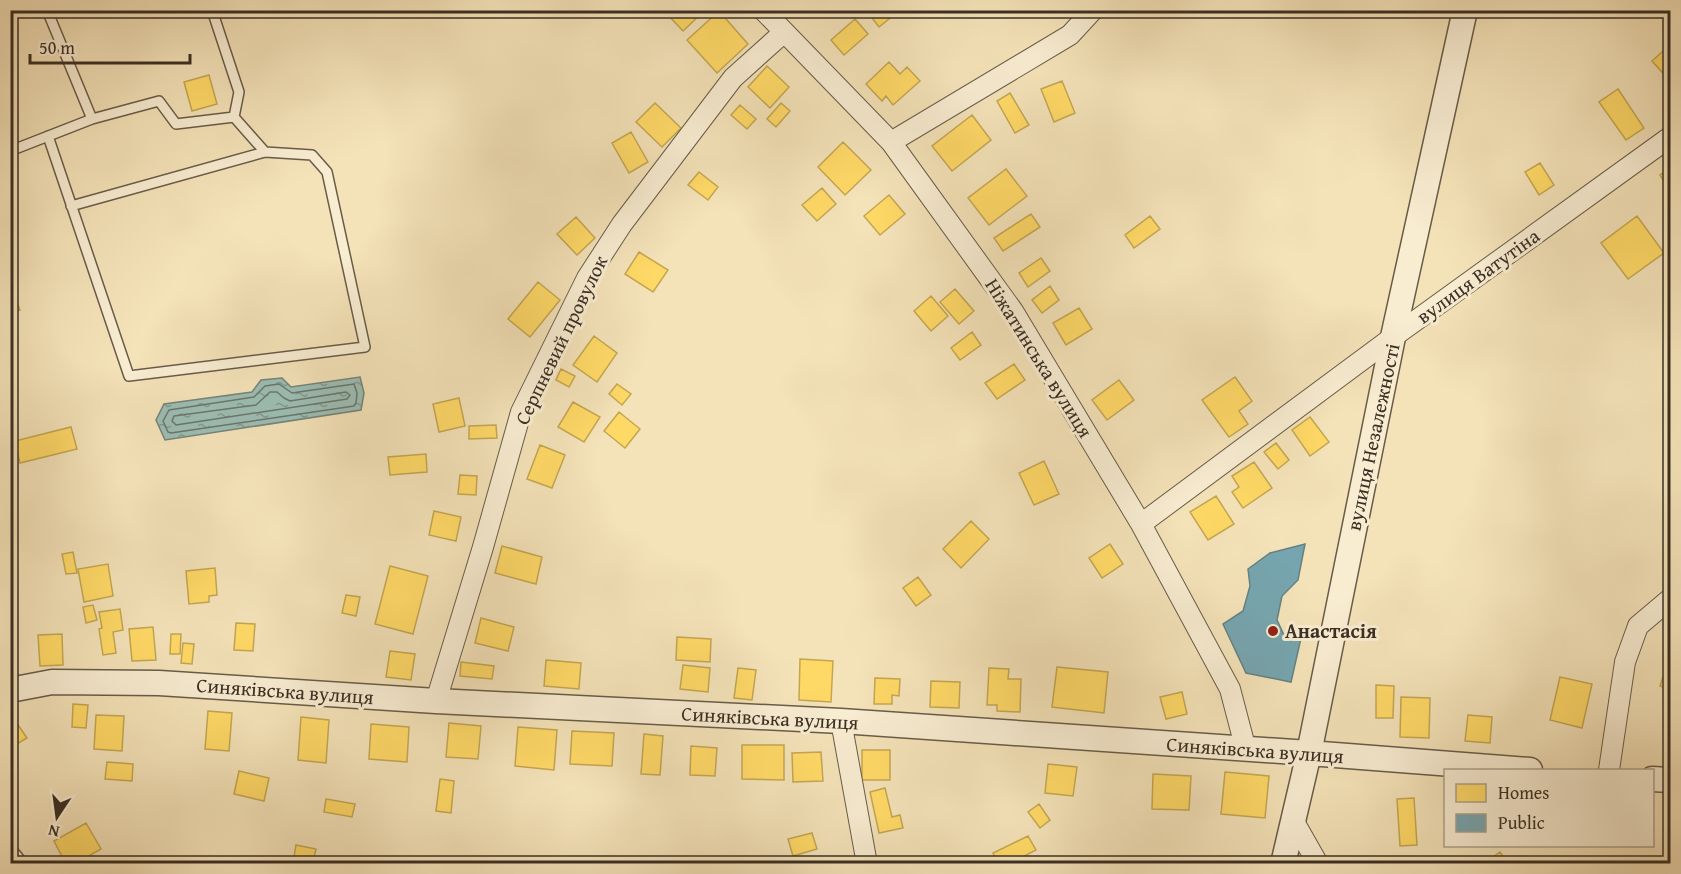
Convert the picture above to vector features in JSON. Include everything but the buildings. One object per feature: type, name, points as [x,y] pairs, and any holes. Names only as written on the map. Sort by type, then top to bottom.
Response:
[{"type":"street","name":"Ніжатинська вулиця","points":[[763,10],[891,142],[1013,311],[1141,524],[1230,689],[1245,750]]},
{"type":"street","points":[[891,142],[1070,35],[1093,10]]},
{"type":"street","name":"вулиця Незалежності","points":[[1283,864],[1309,753],[1393,337],[1465,10]]},
{"type":"street","name":"Серпневий провулок","points":[[435,700],[483,547],[521,412],[587,278],[622,224],[733,78],[783,33]]},
{"type":"street","name":"вулиця Ватутіна","points":[[1141,524],[1393,337],[1671,137]]},
{"type":"street","points":[[1609,769],[1625,662],[1638,626],[1671,599]]},
{"type":"street","name":"Синяківська вулиця","points":[[10,690],[52,682],[159,683],[841,721],[1309,753],[1505,769]]},
{"type":"street","points":[[841,721],[867,864]]},
{"type":"street","points":[[1654,779],[1671,780]]},
{"type":"street","points":[[1293,820],[1318,864]]},
{"type":"street","points":[[10,859],[14,864]]},
{"type":"lane","points":[[47,10],[92,119]]},
{"type":"lane","points":[[212,10],[238,92],[234,117]]},
{"type":"lane","points":[[10,151],[92,119],[159,101],[176,124],[234,117]]},
{"type":"lane","points":[[234,117],[265,152]]},
{"type":"lane","points":[[48,136],[71,206],[129,376],[365,347],[327,172],[312,155],[265,152],[71,206]]},
{"type":"water","points":[[360,377],[364,393],[361,410],[165,440],[156,420],[164,404],[252,392],[261,380],[282,378],[291,387]]},
{"type":"place","name":"Анастасія","points":[[1273,631]]}]
